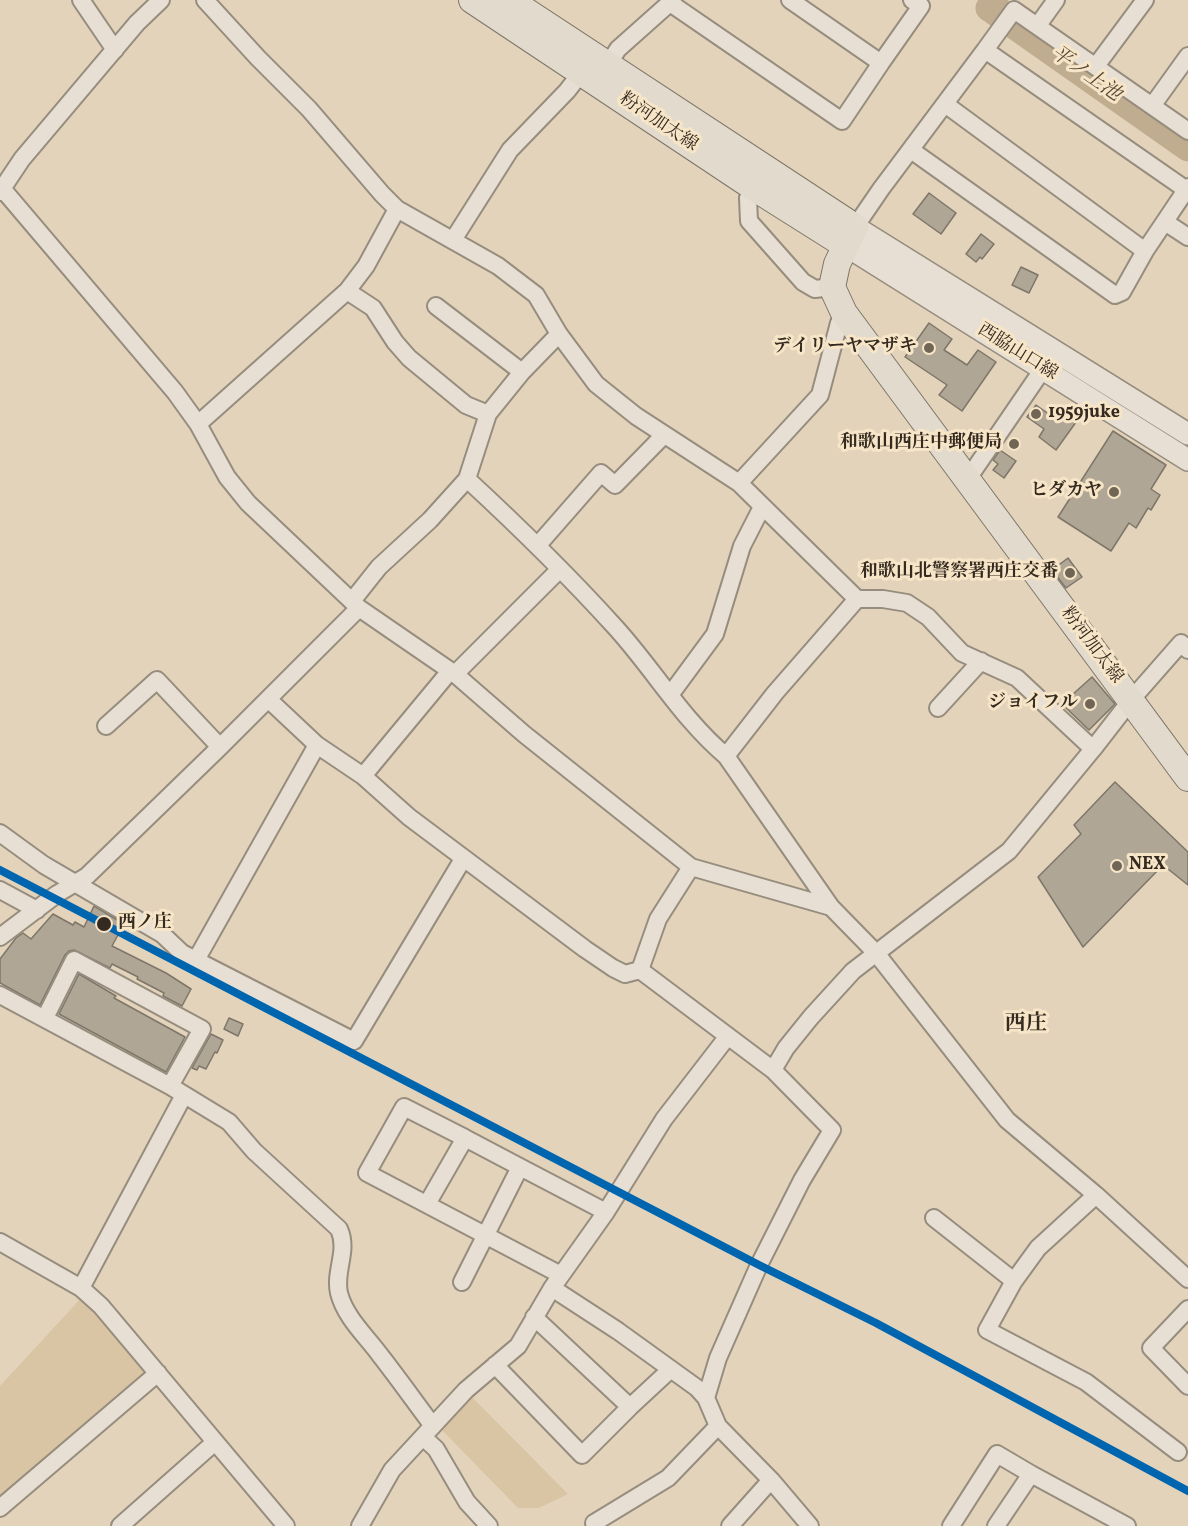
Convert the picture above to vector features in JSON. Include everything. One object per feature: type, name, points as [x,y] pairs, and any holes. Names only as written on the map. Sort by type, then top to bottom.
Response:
[{"type":"main road","name":"粉河加太線","points":[[472,0],[595,73],[850,236]]},
{"type":"main road","name":"粉河加太線","points":[[509,0],[595,73],[753,187],[850,236]]},
{"type":"main road","points":[[831,287],[837,264],[850,236]]},
{"type":"main road","name":"粉河加太線","points":[[831,287],[843,313],[1188,778]]},
{"type":"street","points":[[81,0],[115,50]]},
{"type":"street","points":[[161,0],[137,23],[22,159],[1,189],[144,353],[175,392],[198,424],[227,477],[248,503],[356,604],[453,673],[524,734],[691,867],[831,907]]},
{"type":"street","points":[[205,0],[309,109],[397,209],[498,266],[536,295],[559,334],[597,384],[636,416],[739,483],[857,599],[883,599],[906,603],[927,617],[962,652],[1017,678],[1093,749]]},
{"type":"street","points":[[790,0],[882,63]]},
{"type":"street","points":[[453,240],[510,150],[567,91],[595,73],[671,1],[842,121],[921,6],[912,0]]},
{"type":"street","points":[[1038,25],[1056,0]]},
{"type":"street","points":[[1096,66],[1145,0]]},
{"type":"street","points":[[850,236],[881,189],[1014,10],[1188,131]]},
{"type":"street","points":[[911,150],[1115,295],[1122,292],[1145,251],[1187,189],[985,50]]},
{"type":"street","points":[[1152,106],[1188,56]]},
{"type":"street","points":[[945,104],[1145,251]]},
{"type":"street","points":[[753,187],[748,198],[749,221],[803,282],[815,289],[831,287]]},
{"type":"street","points":[[198,424],[347,291],[366,266],[397,209]]},
{"type":"street","points":[[1165,222],[1188,237]]},
{"type":"street","name":"西脇山口線","points":[[850,236],[1043,369],[1188,460]]},
{"type":"street","name":"西脇山口線","points":[[850,236],[1188,434]]},
{"type":"street","points":[[347,291],[373,308],[395,342],[409,358],[466,405],[488,414]]},
{"type":"street","points":[[436,306],[522,372]]},
{"type":"street","points":[[739,483],[820,396],[843,313]]},
{"type":"street","points":[[0,937],[87,876],[268,699],[356,604],[379,567],[430,520],[467,479],[488,414],[522,372],[559,334]]},
{"type":"street","points":[[967,480],[1043,369]]},
{"type":"street","points":[[538,545],[601,472],[615,485],[664,435]]},
{"type":"street","points":[[467,479],[538,545],[617,629],[705,738],[726,756],[831,907],[876,953],[1007,1120],[1096,1195],[1188,1280]]},
{"type":"street","points":[[670,695],[715,634],[742,546],[762,507]]},
{"type":"street","points":[[363,776],[453,673],[560,569]]},
{"type":"street","points":[[726,756],[775,693],[857,599]]},
{"type":"street","points":[[773,1070],[786,1048],[811,1017],[853,971],[1009,851],[1131,700],[1186,642]]},
{"type":"street","points":[[938,708],[981,661]]},
{"type":"street","points":[[106,726],[158,680],[220,747]]},
{"type":"street","points":[[268,699],[317,745],[363,776],[409,817],[463,859],[613,969],[626,974],[640,970]]},
{"type":"street","points":[[196,960],[317,745]]},
{"type":"street","points":[[0,833],[44,865],[162,934],[182,953],[354,1041],[463,859]]},
{"type":"street","points":[[640,970],[658,919],[691,867]]},
{"type":"street","points":[[0,890],[37,910]]},
{"type":"street","points":[[45,1018],[74,960],[202,1029],[177,1090],[81,1288]]},
{"type":"street","points":[[640,970],[773,1070],[832,1130],[802,1180],[759,1265],[718,1358],[706,1398]]},
{"type":"street","points":[[0,995],[177,1090],[229,1122],[254,1151],[339,1229],[343,1238],[339,1293],[349,1314],[428,1432],[467,1502],[489,1526]]},
{"type":"street","points":[[360,1526],[392,1470],[466,1390],[518,1346],[556,1282],[606,1212],[664,1119],[728,1036]]},
{"type":"street","points":[[606,1212],[404,1107],[367,1173],[487,1236],[556,1282],[698,1389],[706,1398],[718,1426],[771,1480],[810,1526]]},
{"type":"street","points":[[427,1204],[465,1138]]},
{"type":"street","points":[[462,1282],[520,1167]]},
{"type":"street","points":[[1096,1195],[1038,1248],[1014,1281],[987,1330],[1086,1382],[1178,1452]]},
{"type":"street","points":[[934,1218],[1014,1281]]},
{"type":"street","points":[[0,1242],[81,1288],[101,1306],[286,1526]]},
{"type":"street","points":[[1188,1310],[1151,1348],[1188,1386]]},
{"type":"street","points":[[534,1317],[630,1407]]},
{"type":"street","points":[[495,1365],[582,1455],[671,1370]]},
{"type":"street","points":[[0,1508],[158,1373]]},
{"type":"street","points":[[594,1525],[668,1478],[718,1426]]},
{"type":"street","points":[[120,1526],[215,1442]]},
{"type":"street","points":[[951,1526],[997,1454],[1119,1524]]},
{"type":"street","points":[[999,1525],[1031,1474]]},
{"type":"street","points":[[729,1526],[771,1480]]},
{"type":"shaded area","points":[[83,1296],[96,1308],[95,1314],[146,1374],[0,1502],[0,1386]]},
{"type":"shaded area","points":[[469,1394],[568,1494],[539,1508],[518,1508],[438,1426]]},
{"type":"building","points":[[929,193],[956,213],[941,234],[913,214]]},
{"type":"building","points":[[981,234],[994,244],[982,259],[980,257],[976,262],[966,254]]},
{"type":"building","points":[[1021,267],[1038,275],[1029,293],[1012,285]]},
{"type":"building","points":[[929,323],[952,339],[944,350],[967,365],[978,350],[996,362],[962,411],[939,395],[947,385],[905,357]]},
{"type":"building","points":[[1036,405],[1053,417],[1061,405],[1079,418],[1056,450],[1039,437],[1044,429],[1027,417]]},
{"type":"building","name":"ヒダカヤ","points":[[1113,431],[1166,465],[1151,489],[1160,495],[1151,510],[1148,508],[1136,528],[1129,523],[1111,551],[1058,517]]},
{"type":"building","points":[[1000,450],[1016,461],[1004,478],[993,470],[998,464],[993,460]]},
{"type":"building","points":[[1068,558],[1082,577],[1066,588],[1052,570]]},
{"type":"building","name":"ジョイフル","points":[[1092,677],[1115,704],[1089,730],[1062,704]]},
{"type":"building","points":[[1115,782],[1188,852],[1188,885],[1163,865],[1083,947],[1038,877],[1081,834],[1074,825]]},
{"type":"building","points":[[94,906],[124,924],[112,946],[166,973],[191,989],[182,1006],[163,996],[164,993],[137,979],[138,977],[112,964],[110,968],[74,950],[65,955],[40,1005],[0,983],[0,959],[16,938],[23,933],[31,939],[53,914],[73,925],[75,922],[84,927]]},
{"type":"building","points":[[79,974],[116,996],[114,998],[185,1037],[166,1072],[59,1014]]},
{"type":"building","points":[[229,1018],[243,1024],[238,1036],[224,1029]]},
{"type":"building","points":[[211,1034],[223,1040],[217,1053],[215,1052],[206,1069],[199,1066],[197,1070],[192,1068]]},
{"type":"waterway","name":"平ノ上池","points":[[995,0],[989,8],[1188,148]]},
{"type":"transit line","points":[[0,870],[759,1265],[876,1323],[1188,1491]]},
{"type":"place","name":"デイリーヤマザキ","points":[[929,348]]},
{"type":"place","name":"1959juke","points":[[1036,414]]},
{"type":"place","name":"和歌山西庄中郵便局","points":[[1014,444]]},
{"type":"place","name":"ヒダカヤ","points":[[1114,492]]},
{"type":"place","name":"和歌山北警察署西庄交番","points":[[1070,573]]},
{"type":"place","name":"ジョイフル","points":[[1090,704]]},
{"type":"place","name":"NEX","points":[[1117,866]]},
{"type":"place","name":"西ノ庄","points":[[104,924]]},
{"type":"district","name":"西庄","points":[[1026,1025]]}]
